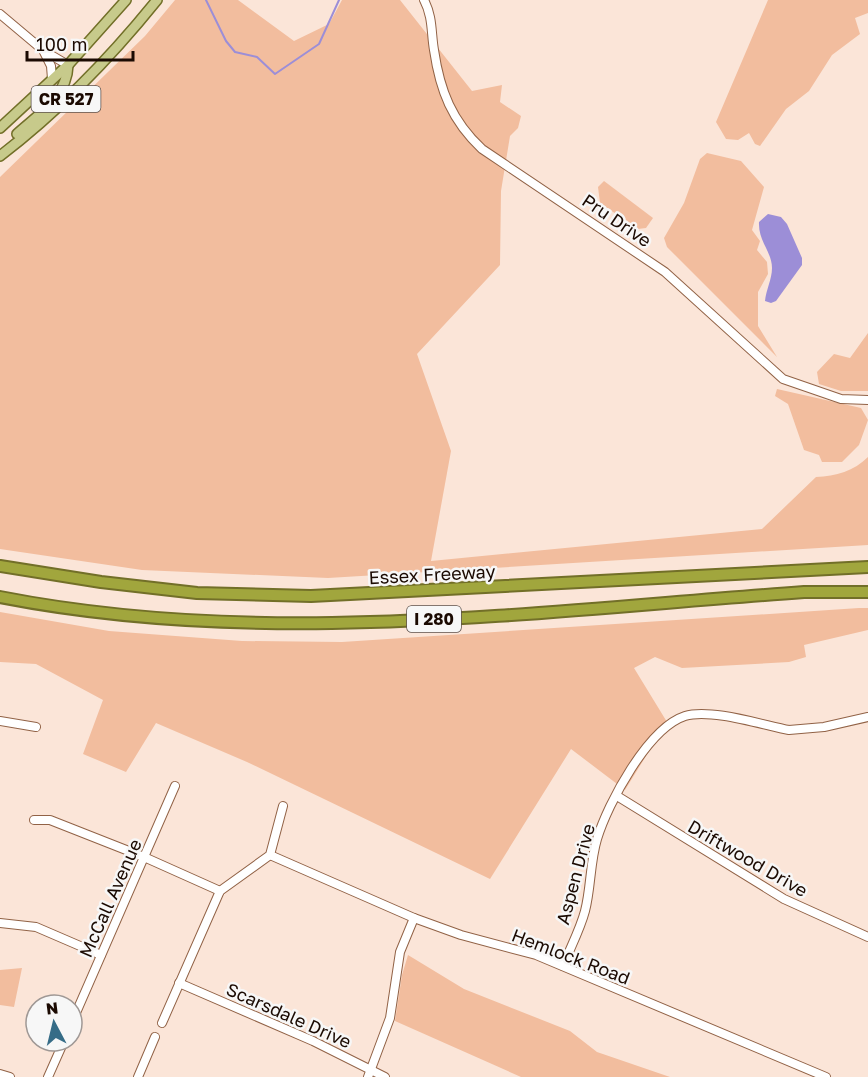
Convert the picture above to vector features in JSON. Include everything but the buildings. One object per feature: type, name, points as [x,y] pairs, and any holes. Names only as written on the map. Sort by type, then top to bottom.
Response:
[{"type":"highway","name":"Essex Freeway","points":[[0,566],[100,582],[196,593],[311,596],[868,567]]},
{"type":"highway","name":"I 280","points":[[0,597],[95,612],[166,619],[344,624],[804,592],[868,592]]},
{"type":"main road","name":"CR 527","points":[[0,128],[68,65],[126,0]]},
{"type":"main road","name":"CR 527","points":[[0,156],[54,111],[89,77],[157,0]]},
{"type":"main road","points":[[0,150],[63,90],[68,79],[68,65]]},
{"type":"street","name":"Pru Drive","points":[[424,0],[431,18],[434,49],[445,101],[465,133],[482,149],[658,267],[783,379],[841,399],[868,400]]},
{"type":"street","points":[[0,14],[44,51],[68,65]]},
{"type":"street","points":[[44,51],[51,66],[52,80]]},
{"type":"street","name":"Aspen Drive","points":[[563,966],[585,912],[597,840],[617,796],[656,736],[671,723],[686,716],[711,715],[789,730],[824,727],[868,717]]},
{"type":"street","points":[[0,721],[36,727]]},
{"type":"street","name":"McCall Avenue","points":[[84,994],[175,786]]},
{"type":"street","name":"Driftwood Drive","points":[[617,796],[784,899],[868,937]]},
{"type":"street","points":[[162,1023],[220,891],[270,855],[283,806]]},
{"type":"street","points":[[34,820],[50,820],[144,857],[220,891]]},
{"type":"street","name":"Hemlock Road","points":[[270,855],[414,918],[460,935],[536,955],[826,1077]]},
{"type":"street","points":[[369,1073],[390,1018],[400,952],[414,918]]},
{"type":"street","points":[[0,923],[36,927],[101,955]]},
{"type":"street","name":"Scarsdale Drive","points":[[179,984],[313,1041],[369,1073],[385,1077]]},
{"type":"street","points":[[138,1077],[155,1037]]},
{"type":"street","points":[[48,1077],[59,1053]]},
{"type":"street","points":[[0,1074],[10,1077]]},
{"type":"shaded area","points":[[175,0],[238,0],[294,41],[329,24],[342,0],[400,0],[472,91],[502,85],[500,102],[521,116],[518,128],[510,136],[501,191],[500,265],[417,354],[451,451],[431,561],[762,529],[816,477],[844,472],[857,466],[868,457],[868,545],[328,578],[142,570],[0,549],[0,177],[145,36]]},
{"type":"shaded area","points":[[768,0],[868,0],[868,13],[855,18],[860,34],[832,55],[809,91],[786,109],[760,146],[755,144],[749,133],[738,140],[726,139],[716,122]]},
{"type":"shaded area","points":[[707,153],[741,161],[764,187],[752,230],[760,241],[757,250],[767,262],[768,274],[758,292],[758,326],[777,357],[667,247],[664,238],[684,203],[700,159]]},
{"type":"shaded area","points":[[604,181],[653,218],[646,228],[638,229],[600,203],[598,187]]},
{"type":"shaded area","points":[[768,214],[781,217],[787,224],[802,258],[802,265],[776,301],[771,303],[765,301],[772,272],[771,262],[759,229],[759,222]]},
{"type":"shaded area","points":[[868,333],[868,391],[841,391],[819,384],[817,372],[834,354],[850,358]]},
{"type":"shaded area","points":[[777,389],[861,408],[868,420],[859,445],[842,462],[822,462],[819,455],[804,450],[788,404],[775,396]]},
{"type":"shaded area","points":[[868,608],[868,630],[804,645],[806,657],[789,662],[682,668],[655,657],[634,668],[667,722],[625,790],[571,749],[490,879],[247,762],[156,723],[126,772],[83,754],[103,700],[36,664],[0,662],[0,612],[109,631],[242,641],[342,642]]},
{"type":"shaded area","points":[[408,955],[464,989],[570,1031],[597,1052],[670,1077],[521,1077],[395,1021],[402,975]]},
{"type":"shaded area","points":[[22,968],[14,1007],[0,1005],[0,970]]},
{"type":"waterway","points":[[206,0],[226,41],[235,52],[257,57],[275,74],[319,44],[339,0]]}]
